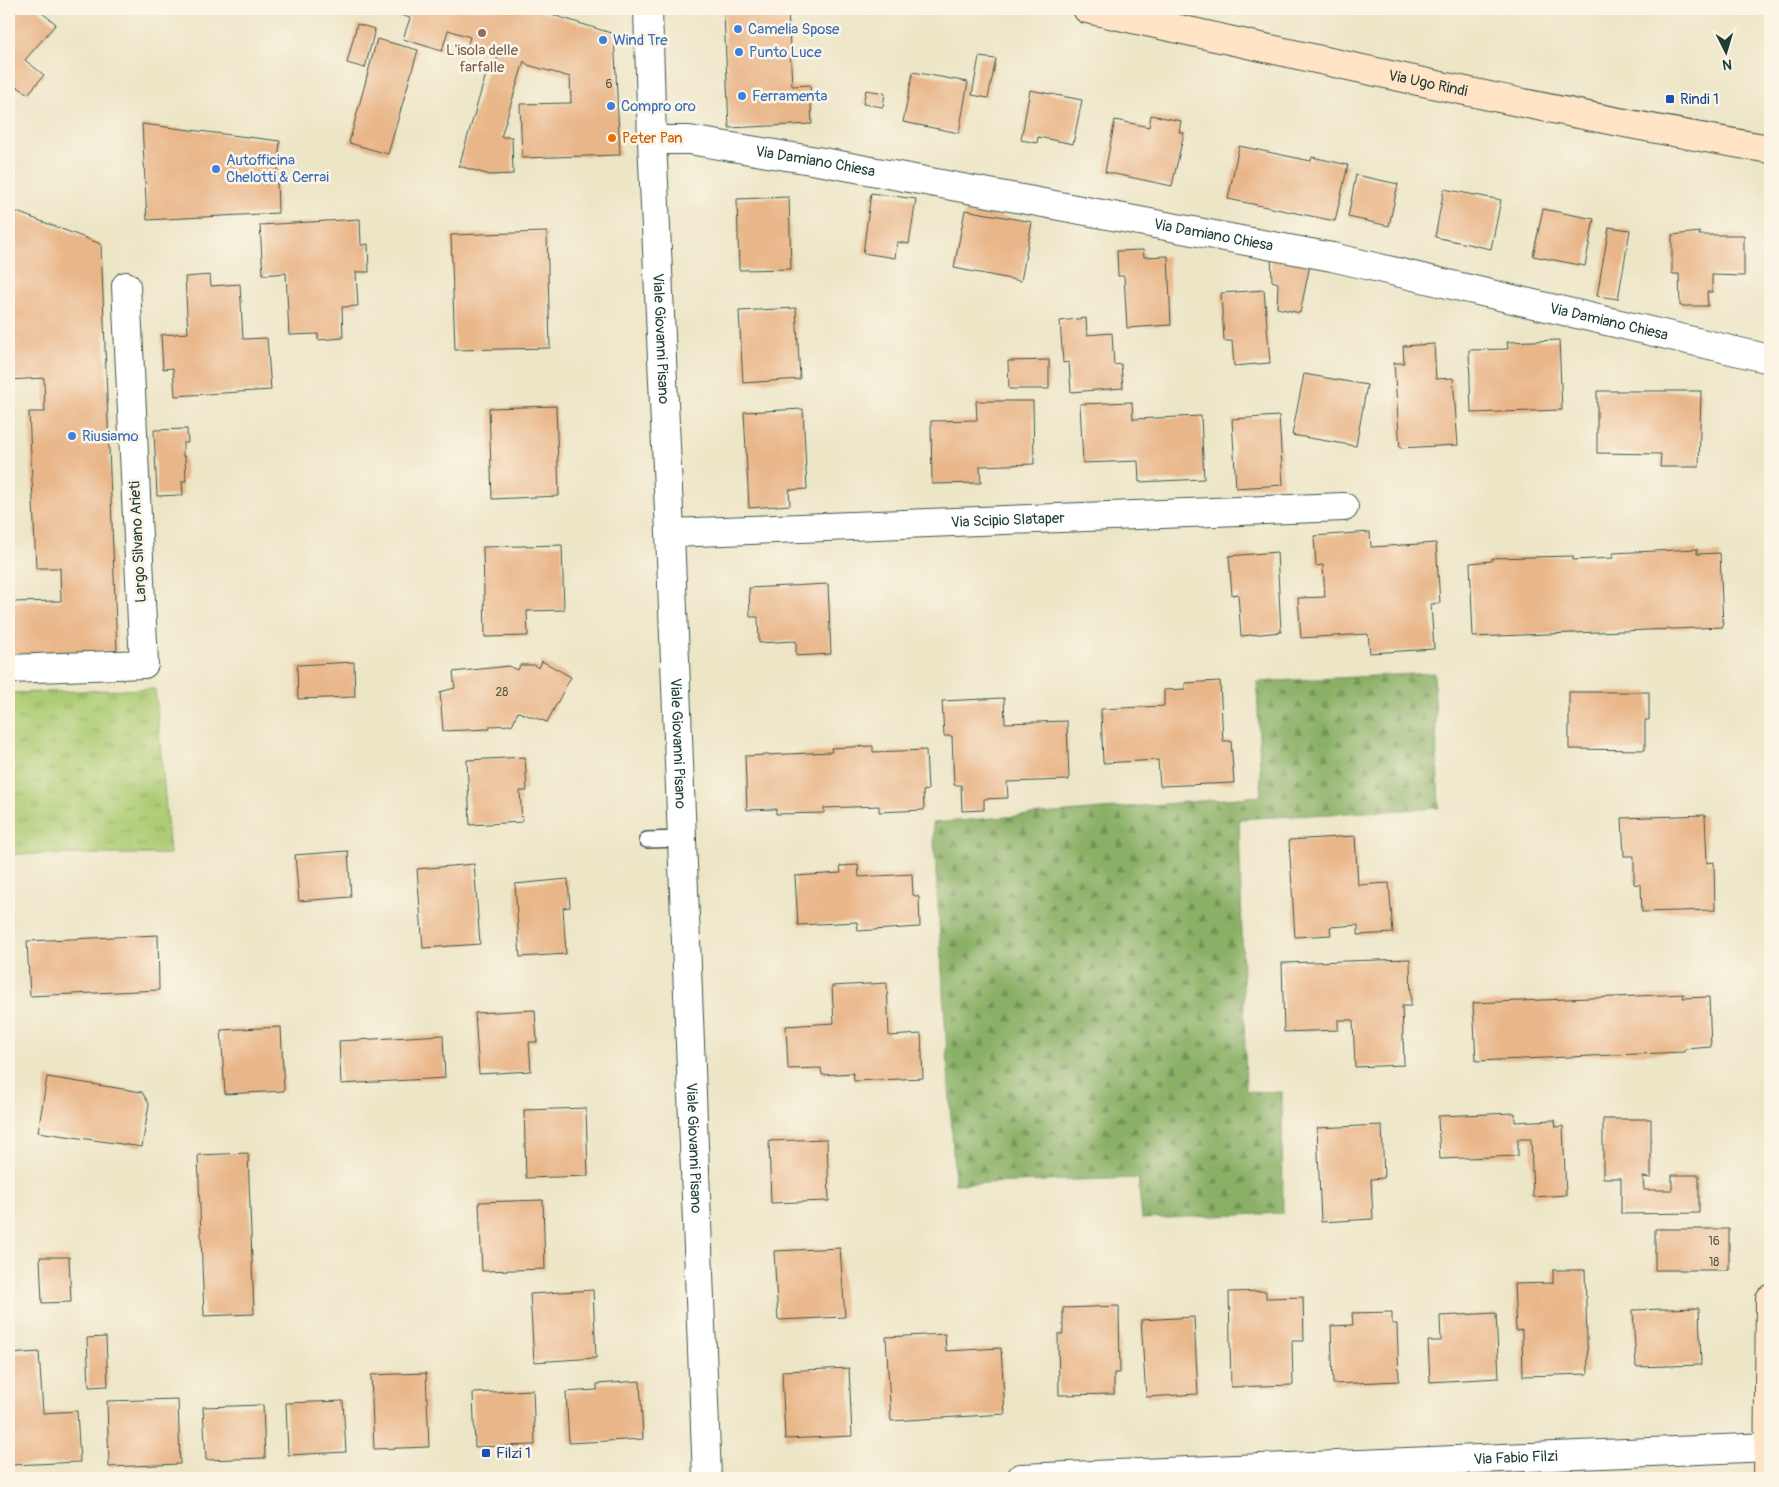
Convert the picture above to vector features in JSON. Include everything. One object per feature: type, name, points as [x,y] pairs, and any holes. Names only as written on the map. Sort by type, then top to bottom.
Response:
[{"type":"street","name":"Viale Giovanni Pisano","points":[[648,9],[707,1478]]},
{"type":"street","name":"Via Ugo Rindi","points":[[1087,9],[1433,84],[1662,130],[1770,149]]},
{"type":"street","name":"Via Damiano Chiesa","points":[[652,140],[689,140],[829,163],[1332,257],[1770,359]]},
{"type":"street","name":"Largo Silvano Arieti","points":[[9,669],[144,664],[126,286]]},
{"type":"street","name":"Via Scipio Slataper","points":[[670,534],[1344,507]]},
{"type":"street","points":[[1768,1478],[1770,1447],[1770,1299]]},
{"type":"street","name":"Via Fabio Filzi","points":[[1022,1478],[1770,1447]]},
{"type":"lane","points":[[647,840],[682,839]]},
{"type":"green space","points":[[1434,673],[1439,808],[1239,819],[1246,1091],[1282,1092],[1283,1213],[1142,1219],[1138,1178],[955,1184],[933,823],[1261,796],[1257,682]]},
{"type":"green space","points":[[155,689],[170,854],[10,854],[9,693]]},
{"type":"building","points":[[9,9],[37,9],[56,24],[25,60],[44,75],[28,94],[9,81]]},
{"type":"building","points":[[366,9],[381,9],[380,13]]},
{"type":"building","points":[[382,9],[534,9],[614,34],[620,155],[522,158],[520,104],[571,103],[570,77],[528,65],[524,61],[501,137],[512,137],[513,174],[490,175],[459,166],[487,71],[493,72],[498,56],[467,47],[470,37],[448,30],[442,51],[403,39],[410,18]]},
{"type":"building","points":[[788,9],[792,86],[810,85],[812,124],[729,128],[724,13]]},
{"type":"building","points":[[357,24],[375,29],[365,68],[347,63]]},
{"type":"building","points":[[377,39],[418,50],[388,154],[349,143]]},
{"type":"building","points":[[979,57],[996,59],[988,98],[972,95]]},
{"type":"building","points":[[913,72],[968,82],[959,133],[903,122]]},
{"type":"building","points":[[866,90],[885,93],[883,107],[863,104]]},
{"type":"building","points":[[1030,90],[1082,100],[1073,144],[1038,137],[1037,143],[1021,140]]},
{"type":"building","points":[[1151,115],[1181,121],[1179,132],[1184,133],[1172,186],[1105,172],[1115,120],[1149,127]]},
{"type":"building","points":[[142,124],[280,141],[277,177],[278,213],[147,220]]},
{"type":"building","points":[[1239,146],[1311,161],[1312,157],[1348,165],[1335,221],[1228,199]]},
{"type":"building","points":[[1356,175],[1398,184],[1389,226],[1348,217]]},
{"type":"building","points":[[1444,189],[1501,200],[1491,249],[1435,237]]},
{"type":"building","points":[[871,193],[916,199],[909,244],[897,242],[895,258],[863,253]]},
{"type":"building","points":[[789,197],[791,269],[739,270],[737,199]]},
{"type":"building","points":[[9,209],[101,244],[117,651],[9,655],[9,602],[61,601],[60,568],[36,568],[29,412],[45,412],[44,378],[9,380]]},
{"type":"building","points":[[1543,209],[1594,219],[1585,266],[1533,256]]},
{"type":"building","points":[[965,210],[1032,222],[1021,281],[954,268]]},
{"type":"building","points":[[360,219],[361,245],[368,244],[369,272],[356,272],[358,306],[342,307],[343,338],[318,340],[318,334],[289,335],[286,273],[263,275],[260,225]]},
{"type":"building","points":[[1609,227],[1630,230],[1618,299],[1597,296]]},
{"type":"building","points":[[547,232],[550,348],[455,350],[451,235]]},
{"type":"building","points":[[1700,232],[1699,235],[1744,235],[1744,276],[1712,275],[1712,292],[1707,292],[1708,306],[1680,306],[1679,274],[1672,274],[1672,235]]},
{"type":"building","points":[[1143,250],[1144,257],[1168,256],[1171,325],[1127,328],[1124,276],[1118,276],[1117,251]]},
{"type":"building","points":[[1271,256],[1310,265],[1300,313],[1277,308],[1278,283],[1272,281]]},
{"type":"building","points":[[210,275],[211,286],[240,284],[243,339],[267,338],[271,390],[175,396],[173,368],[163,369],[161,335],[188,333],[185,277]]},
{"type":"building","points":[[1264,290],[1270,363],[1234,366],[1232,341],[1224,341],[1221,293]]},
{"type":"building","points":[[796,308],[800,379],[743,383],[739,311]]},
{"type":"building","points":[[1086,318],[1087,335],[1112,333],[1114,365],[1121,364],[1123,388],[1071,392],[1069,362],[1063,363],[1060,321]]},
{"type":"building","points":[[1559,340],[1562,410],[1471,413],[1469,350],[1508,349],[1507,342]]},
{"type":"building","points":[[1434,344],[1436,379],[1453,378],[1458,445],[1400,448],[1394,363],[1404,363],[1403,346]]},
{"type":"building","points":[[1049,360],[1049,389],[1009,389],[1008,361]]},
{"type":"building","points":[[1304,374],[1367,385],[1356,446],[1292,435]]},
{"type":"building","points":[[1597,391],[1701,391],[1699,467],[1660,467],[1661,454],[1597,453]]},
{"type":"building","points":[[976,401],[1033,401],[1034,464],[980,466],[981,483],[932,484],[931,421],[977,420]]},
{"type":"building","points":[[1132,402],[1133,419],[1201,416],[1204,479],[1139,482],[1138,461],[1083,463],[1080,404]]},
{"type":"building","points":[[556,406],[559,496],[492,499],[489,408]]},
{"type":"building","points":[[803,409],[807,489],[789,490],[790,505],[749,508],[744,412]]},
{"type":"building","points":[[1279,416],[1283,485],[1236,488],[1232,419]]},
{"type":"building","points":[[187,429],[188,443],[183,443],[186,481],[182,481],[183,495],[157,496],[154,430]]},
{"type":"building","points":[[1370,532],[1371,547],[1436,543],[1440,603],[1431,604],[1434,649],[1370,653],[1368,634],[1301,638],[1298,598],[1325,597],[1323,565],[1316,566],[1314,536]]},
{"type":"building","points":[[562,545],[564,610],[527,611],[528,636],[485,637],[483,547]]},
{"type":"building","points":[[1697,549],[1697,554],[1720,553],[1723,627],[1473,637],[1470,563],[1492,561],[1492,558],[1573,556],[1573,560],[1613,558],[1613,553]]},
{"type":"building","points":[[1277,552],[1281,632],[1241,636],[1238,594],[1232,595],[1229,556]]},
{"type":"building","points":[[828,584],[831,654],[796,656],[796,641],[759,643],[758,617],[750,617],[749,588]]},
{"type":"building","points":[[542,661],[571,677],[547,722],[518,712],[512,725],[490,726],[490,729],[443,731],[440,692],[455,688],[453,672],[509,666],[518,670],[520,665],[534,665],[539,668]]},
{"type":"building","points":[[354,662],[355,697],[298,699],[297,665]]},
{"type":"building","points":[[1220,681],[1223,741],[1231,741],[1234,783],[1160,786],[1158,760],[1103,763],[1101,709],[1164,706],[1164,690],[1185,689],[1185,683]]},
{"type":"building","points":[[1569,692],[1649,692],[1649,720],[1645,720],[1645,750],[1569,749]]},
{"type":"building","points":[[1004,698],[1005,723],[1067,721],[1069,780],[1007,782],[1008,798],[984,799],[984,810],[962,811],[961,785],[954,785],[952,736],[944,736],[942,701]]},
{"type":"building","points":[[873,746],[873,752],[926,750],[928,790],[923,791],[924,810],[879,812],[879,806],[824,808],[824,813],[776,814],[776,809],[747,810],[745,756],[832,752],[831,748]]},
{"type":"building","points":[[525,757],[527,791],[520,791],[522,822],[470,825],[467,760]]},
{"type":"building","points":[[1705,815],[1707,863],[1714,862],[1715,910],[1642,912],[1641,885],[1634,884],[1634,856],[1624,856],[1622,818]]},
{"type":"building","points":[[1355,836],[1358,885],[1389,883],[1393,933],[1358,935],[1358,925],[1330,927],[1331,935],[1295,937],[1289,840]]},
{"type":"building","points":[[348,851],[351,897],[299,901],[295,855]]},
{"type":"building","points":[[474,864],[480,944],[423,948],[417,869]]},
{"type":"building","points":[[858,865],[859,877],[912,874],[913,895],[919,897],[920,927],[858,931],[857,922],[798,925],[795,876],[841,873],[840,866]]},
{"type":"building","points":[[568,879],[570,907],[563,908],[566,954],[520,957],[515,884]]},
{"type":"building","points":[[158,935],[159,990],[30,996],[27,941]]},
{"type":"building","points":[[1410,959],[1411,1006],[1402,1006],[1404,1065],[1355,1067],[1353,1020],[1338,1020],[1338,1030],[1284,1032],[1282,963]]},
{"type":"building","points":[[887,983],[889,1036],[921,1034],[923,1078],[854,1081],[853,1073],[822,1075],[821,1068],[788,1069],[786,1026],[834,1023],[832,986]]},
{"type":"building","points":[[1684,994],[1683,998],[1709,997],[1711,1047],[1685,1049],[1684,1052],[1476,1061],[1473,1003]]},
{"type":"building","points":[[535,1010],[537,1042],[529,1042],[531,1071],[479,1074],[475,1013]]},
{"type":"building","points":[[281,1027],[284,1091],[225,1094],[221,1030]]},
{"type":"building","points":[[443,1035],[445,1078],[341,1084],[339,1041]]},
{"type":"building","points":[[47,1077],[142,1092],[149,1104],[142,1147],[38,1132]]},
{"type":"building","points":[[586,1108],[588,1176],[526,1178],[524,1110]]},
{"type":"building","points":[[1515,1113],[1515,1122],[1555,1120],[1556,1127],[1563,1126],[1566,1195],[1533,1197],[1531,1139],[1518,1139],[1518,1156],[1440,1159],[1438,1116]]},
{"type":"building","points":[[1603,1119],[1651,1119],[1651,1178],[1643,1177],[1644,1190],[1672,1190],[1672,1175],[1699,1175],[1699,1213],[1621,1214],[1621,1178],[1603,1178]]},
{"type":"building","points":[[1382,1125],[1384,1178],[1371,1179],[1373,1219],[1321,1222],[1317,1128]]},
{"type":"building","points":[[827,1139],[829,1201],[771,1203],[769,1141]]},
{"type":"building","points":[[248,1153],[254,1314],[204,1316],[198,1155]]},
{"type":"building","points":[[543,1200],[545,1269],[482,1271],[479,1202]]},
{"type":"building","points":[[1655,1229],[1729,1229],[1729,1270],[1655,1270]]},
{"type":"building","points":[[840,1248],[845,1317],[778,1320],[774,1251]]},
{"type":"building","points":[[40,1257],[69,1257],[71,1302],[42,1303]]},
{"type":"building","points":[[1553,1270],[1585,1270],[1588,1374],[1523,1376],[1522,1330],[1516,1331],[1514,1284],[1553,1283]]},
{"type":"building","points":[[593,1290],[596,1358],[534,1362],[530,1294]]},
{"type":"building","points":[[1266,1291],[1266,1298],[1303,1297],[1304,1341],[1292,1341],[1293,1385],[1231,1387],[1229,1292]]},
{"type":"building","points":[[1119,1306],[1120,1373],[1114,1373],[1114,1394],[1059,1395],[1058,1334],[1063,1334],[1063,1308]]},
{"type":"building","points":[[1699,1308],[1701,1365],[1636,1367],[1633,1310]]},
{"type":"building","points":[[1392,1312],[1392,1324],[1397,1324],[1399,1381],[1333,1384],[1331,1326],[1353,1325],[1352,1313]]},
{"type":"building","points":[[1496,1313],[1499,1378],[1430,1382],[1428,1341],[1441,1341],[1440,1316]]},
{"type":"building","points":[[1194,1317],[1198,1394],[1146,1397],[1141,1320]]},
{"type":"building","points":[[945,1334],[946,1351],[1001,1348],[1005,1414],[891,1421],[886,1337]]},
{"type":"building","points":[[106,1337],[108,1386],[89,1387],[87,1338]]},
{"type":"building","points":[[39,1352],[43,1413],[77,1411],[80,1462],[12,1465],[11,1447],[9,1447],[9,1354]]},
{"type":"building","points":[[849,1368],[852,1436],[785,1439],[782,1371]]},
{"type":"building","points":[[426,1373],[429,1447],[374,1449],[371,1375]]},
{"type":"building","points":[[640,1381],[643,1439],[569,1443],[566,1392],[597,1390],[597,1384]]},
{"type":"building","points":[[533,1390],[535,1445],[475,1447],[473,1393]]},
{"type":"building","points":[[178,1399],[180,1464],[109,1467],[107,1401]]},
{"type":"building","points":[[343,1401],[346,1452],[288,1455],[286,1403]]},
{"type":"building","points":[[263,1405],[265,1458],[206,1460],[203,1407]]},
{"type":"place","name":"Camelia Spose","points":[[738,29]]},
{"type":"place","name":"L'isola delle farfalle","points":[[482,33]]},
{"type":"place","name":"Wind Tre","points":[[603,40]]},
{"type":"place","name":"Punto Luce","points":[[739,52]]},
{"type":"place","name":"Ferramenta","points":[[742,96]]},
{"type":"place","name":"Rindi 1","points":[[1670,99]]},
{"type":"place","name":"Compro oro","points":[[611,106]]},
{"type":"place","name":"Peter Pan","points":[[612,138]]},
{"type":"place","name":"Autofficina Chelotti & Cerrai","points":[[216,169]]},
{"type":"place","name":"Riusiamo","points":[[72,436]]},
{"type":"place","name":"Filzi 1","points":[[486,1453]]}]
